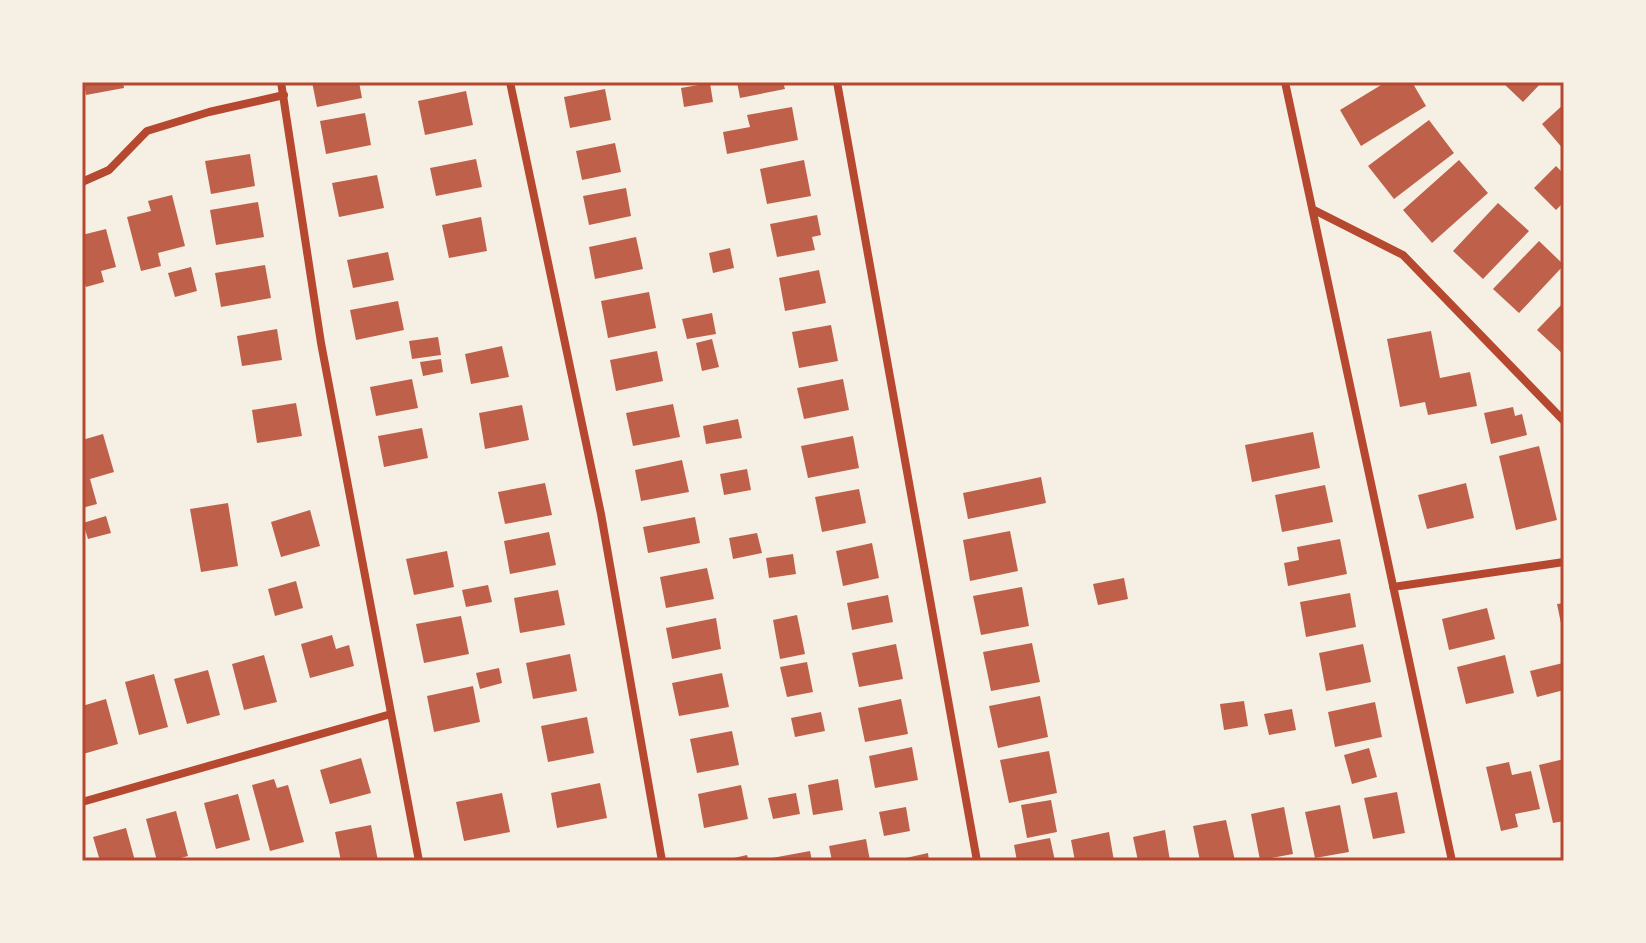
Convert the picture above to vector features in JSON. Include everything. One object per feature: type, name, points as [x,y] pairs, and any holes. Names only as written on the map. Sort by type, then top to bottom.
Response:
[{"type":"street","points":[[281,82],[321,343],[419,861]]},
{"type":"street","points":[[510,82],[601,514],[662,861]]},
{"type":"street","points":[[837,82],[977,861]]},
{"type":"street","points":[[1285,82],[1452,861]]},
{"type":"street","points":[[82,182],[109,170],[147,131],[209,112],[284,95]]},
{"type":"street","points":[[1314,210],[1403,255],[1564,421]]},
{"type":"street","points":[[1393,587],[1564,562]]},
{"type":"street","points":[[82,802],[391,714]]},
{"type":"building","points":[[84,82],[123,82],[124,88],[86,95]]},
{"type":"building","points":[[312,82],[359,82],[362,98],[317,107]]},
{"type":"building","points":[[737,82],[783,82],[785,89],[740,98]]},
{"type":"building","points":[[1386,82],[1412,82],[1426,106],[1361,146],[1340,110]]},
{"type":"building","points":[[1502,82],[1542,82],[1523,102]]},
{"type":"building","points":[[710,83],[713,102],[684,107],[681,88]]},
{"type":"building","points":[[605,89],[611,120],[570,128],[564,97]]},
{"type":"building","points":[[466,91],[473,125],[425,135],[418,101]]},
{"type":"building","points":[[1564,104],[1564,150],[1542,124]]},
{"type":"building","points":[[792,107],[798,140],[727,154],[723,132],[750,127],[747,115]]},
{"type":"building","points":[[365,113],[371,145],[326,154],[320,121]]},
{"type":"building","points":[[1429,120],[1454,153],[1394,199],[1368,166]]},
{"type":"building","points":[[615,143],[621,172],[582,180],[576,151]]},
{"type":"building","points":[[250,154],[255,186],[211,194],[205,161]]},
{"type":"building","points":[[476,159],[482,187],[436,196],[430,168]]},
{"type":"building","points":[[804,160],[811,196],[767,204],[760,169]]},
{"type":"building","points":[[1459,160],[1488,193],[1432,243],[1403,210]]},
{"type":"building","points":[[1556,166],[1564,174],[1564,202],[1556,210],[1534,188]]},
{"type":"building","points":[[377,175],[384,208],[339,217],[332,183]]},
{"type":"building","points":[[626,188],[631,216],[589,225],[583,196]]},
{"type":"building","points":[[172,195],[185,246],[158,253],[161,266],[141,271],[127,217],[151,211],[148,201]]},
{"type":"building","points":[[258,202],[264,237],[216,245],[210,210]]},
{"type":"building","points":[[1498,203],[1529,231],[1483,279],[1453,251]]},
{"type":"building","points":[[817,215],[821,235],[812,237],[815,250],[777,257],[770,224]]},
{"type":"building","points":[[481,217],[487,251],[449,258],[442,225]]},
{"type":"building","points":[[106,229],[116,267],[101,271],[104,282],[86,287],[82,276],[82,235]]},
{"type":"building","points":[[636,237],[643,269],[595,279],[589,247]]},
{"type":"building","points":[[1539,241],[1564,265],[1519,313],[1493,289]]},
{"type":"building","points":[[730,248],[734,268],[713,273],[709,253]]},
{"type":"building","points":[[388,252],[394,280],[353,288],[347,260]]},
{"type":"building","points":[[265,265],[271,298],[221,307],[215,273]]},
{"type":"building","points":[[191,267],[197,291],[175,297],[168,273]]},
{"type":"building","points":[[819,270],[826,303],[785,311],[779,278]]},
{"type":"building","points":[[649,292],[656,328],[608,338],[601,301]]},
{"type":"building","points":[[398,301],[404,330],[356,340],[350,310]]},
{"type":"building","points":[[1564,302],[1564,355],[1537,330]]},
{"type":"building","points":[[712,313],[716,334],[687,339],[682,319]]},
{"type":"building","points":[[831,325],[838,361],[799,368],[792,332]]},
{"type":"building","points":[[277,329],[282,360],[242,366],[237,336]]},
{"type":"building","points":[[1431,331],[1440,378],[1470,372],[1477,406],[1428,415],[1425,402],[1400,407],[1387,339]]},
{"type":"building","points":[[438,337],[441,355],[412,359],[409,341]]},
{"type":"building","points":[[712,339],[719,367],[702,371],[696,343]]},
{"type":"building","points":[[502,346],[509,377],[471,384],[465,354]]},
{"type":"building","points":[[657,351],[663,381],[616,391],[610,360]]},
{"type":"building","points":[[441,359],[443,372],[423,376],[420,362]]},
{"type":"building","points":[[412,379],[418,408],[376,416],[370,387]]},
{"type":"building","points":[[843,379],[849,410],[804,419],[797,388]]},
{"type":"building","points":[[296,403],[302,436],[257,443],[252,410]]},
{"type":"building","points":[[673,404],[680,437],[633,446],[626,413]]},
{"type":"building","points":[[522,405],[529,440],[485,449],[479,413]]},
{"type":"building","points":[[1513,407],[1515,416],[1522,414],[1527,435],[1491,444],[1484,413]]},
{"type":"building","points":[[738,419],[742,438],[706,444],[703,426]]},
{"type":"building","points":[[422,428],[428,458],[384,467],[378,436]]},
{"type":"building","points":[[1313,432],[1320,468],[1252,482],[1245,445]]},
{"type":"building","points":[[103,434],[114,472],[90,479],[97,504],[82,508],[82,440]]},
{"type":"building","points":[[853,436],[859,468],[808,478],[801,446]]},
{"type":"building","points":[[1539,446],[1557,520],[1516,530],[1499,456]]},
{"type":"building","points":[[682,460],[689,492],[641,501],[635,470]]},
{"type":"building","points":[[747,469],[751,490],[724,495],[720,474]]},
{"type":"building","points":[[1041,477],[1046,503],[968,519],[963,493]]},
{"type":"building","points":[[545,483],[552,515],[505,524],[498,492]]},
{"type":"building","points":[[1466,483],[1474,518],[1427,529],[1418,495]]},
{"type":"building","points":[[1325,485],[1333,522],[1282,532],[1275,495]]},
{"type":"building","points":[[859,489],[866,523],[822,532],[815,497]]},
{"type":"building","points":[[228,503],[238,566],[201,572],[190,509]]},
{"type":"building","points":[[310,510],[320,546],[281,557],[271,522]]},
{"type":"building","points":[[106,516],[111,533],[88,539],[83,523]]},
{"type":"building","points":[[695,517],[700,543],[648,553],[643,527]]},
{"type":"building","points":[[1010,531],[1018,571],[970,581],[963,540]]},
{"type":"building","points":[[549,532],[556,565],[510,574],[504,541]]},
{"type":"building","points":[[757,533],[762,553],[733,559],[729,538]]},
{"type":"building","points":[[1340,539],[1347,574],[1288,586],[1284,563],[1299,560],[1297,547]]},
{"type":"building","points":[[872,543],[879,578],[843,586],[836,551]]},
{"type":"building","points":[[447,551],[454,587],[414,595],[406,559]]},
{"type":"building","points":[[793,554],[796,574],[769,578],[766,558]]},
{"type":"building","points":[[707,568],[714,599],[666,608],[660,577]]},
{"type":"building","points":[[1124,578],[1128,599],[1098,605],[1093,584]]},
{"type":"building","points":[[296,581],[303,608],[275,616],[268,589]]},
{"type":"building","points":[[488,585],[492,602],[466,607],[462,590]]},
{"type":"building","points":[[1022,587],[1029,626],[981,635],[973,596]]},
{"type":"building","points":[[558,590],[565,625],[520,633],[514,598]]},
{"type":"building","points":[[1350,593],[1356,627],[1306,637],[1300,602]]},
{"type":"building","points":[[888,595],[893,622],[852,630],[847,603]]},
{"type":"building","points":[[1564,603],[1564,633],[1563,633],[1557,604]]},
{"type":"building","points":[[1487,608],[1495,639],[1449,650],[1442,619]]},
{"type":"building","points":[[797,615],[805,654],[780,659],[773,620]]},
{"type":"building","points":[[461,616],[469,654],[424,663],[416,624]]},
{"type":"building","points":[[716,618],[721,649],[672,659],[666,628]]},
{"type":"building","points":[[332,635],[336,649],[349,645],[354,666],[310,678],[301,644]]},
{"type":"building","points":[[1032,643],[1040,682],[991,691],[983,652]]},
{"type":"building","points":[[896,644],[903,679],[859,687],[852,653]]},
{"type":"building","points":[[1363,644],[1371,682],[1326,691],[1319,653]]},
{"type":"building","points":[[570,654],[577,691],[533,699],[526,663]]},
{"type":"building","points":[[264,655],[277,702],[244,710],[232,664]]},
{"type":"building","points":[[1505,655],[1514,693],[1466,704],[1457,667]]},
{"type":"building","points":[[807,662],[813,692],[787,697],[780,667]]},
{"type":"building","points":[[1563,663],[1564,690],[1537,697],[1530,671]]},
{"type":"building","points":[[499,668],[502,683],[480,689],[476,673]]},
{"type":"building","points":[[208,670],[220,715],[187,724],[174,679]]},
{"type":"building","points":[[722,673],[729,707],[679,716],[672,683]]},
{"type":"building","points":[[154,674],[168,727],[139,735],[125,682]]},
{"type":"building","points":[[473,686],[480,722],[434,732],[427,696]]},
{"type":"building","points":[[1040,696],[1048,737],[998,748],[989,706]]},
{"type":"building","points":[[106,699],[118,744],[83,754],[82,706]]},
{"type":"building","points":[[901,699],[908,734],[865,742],[858,708]]},
{"type":"building","points":[[1244,701],[1248,726],[1224,730],[1220,704]]},
{"type":"building","points":[[1375,702],[1382,737],[1335,747],[1328,712]]},
{"type":"building","points":[[1292,709],[1296,730],[1269,735],[1264,714]]},
{"type":"building","points":[[821,712],[825,731],[795,737],[791,718]]},
{"type":"building","points":[[587,717],[594,753],[548,762],[541,726]]},
{"type":"building","points":[[732,731],[739,765],[697,773],[690,739]]},
{"type":"building","points":[[912,747],[918,780],[875,788],[869,756]]},
{"type":"building","points":[[1369,748],[1377,777],[1352,784],[1344,755]]},
{"type":"building","points":[[1049,751],[1057,793],[1009,803],[1000,760]]},
{"type":"building","points":[[361,758],[371,793],[330,804],[320,770]]},
{"type":"building","points":[[1564,759],[1564,821],[1553,823],[1539,765]]},
{"type":"building","points":[[1509,762],[1512,775],[1531,771],[1540,809],[1515,814],[1518,827],[1501,831],[1486,767]]},
{"type":"building","points":[[274,779],[277,788],[288,785],[304,842],[270,851],[252,785]]},
{"type":"building","points":[[838,779],[843,810],[813,815],[808,785]]},
{"type":"building","points":[[600,783],[607,818],[557,828],[551,793]]},
{"type":"building","points":[[741,785],[748,819],[704,828],[698,794]]},
{"type":"building","points":[[1397,792],[1405,833],[1373,839],[1364,798]]},
{"type":"building","points":[[502,793],[510,832],[464,841],[456,802]]},
{"type":"building","points":[[796,793],[800,814],[773,819],[768,798]]},
{"type":"building","points":[[238,794],[250,840],[216,849],[204,803]]},
{"type":"building","points":[[1051,800],[1057,832],[1027,838],[1021,805]]},
{"type":"building","points":[[1340,805],[1349,852],[1315,858],[1305,812]]},
{"type":"building","points":[[906,807],[910,831],[884,836],[879,812]]},
{"type":"building","points":[[1284,807],[1293,854],[1260,860],[1251,814]]},
{"type":"building","points":[[176,811],[188,856],[157,861],[146,819]]},
{"type":"building","points":[[1226,820],[1235,861],[1200,861],[1193,826]]},
{"type":"building","points":[[371,825],[378,861],[341,861],[335,832]]},
{"type":"building","points":[[126,828],[135,861],[100,861],[93,837]]},
{"type":"building","points":[[1165,830],[1170,861],[1138,861],[1133,837]]},
{"type":"building","points":[[1109,832],[1114,861],[1075,861],[1071,840]]},
{"type":"building","points":[[1050,838],[1055,861],[1017,861],[1014,845]]},
{"type":"building","points":[[866,839],[870,861],[832,861],[829,846]]},
{"type":"building","points":[[810,851],[812,861],[773,861],[772,858]]},
{"type":"building","points":[[928,853],[929,861],[897,861],[897,860]]},
{"type":"building","points":[[747,855],[749,861],[725,861],[725,860]]}]
